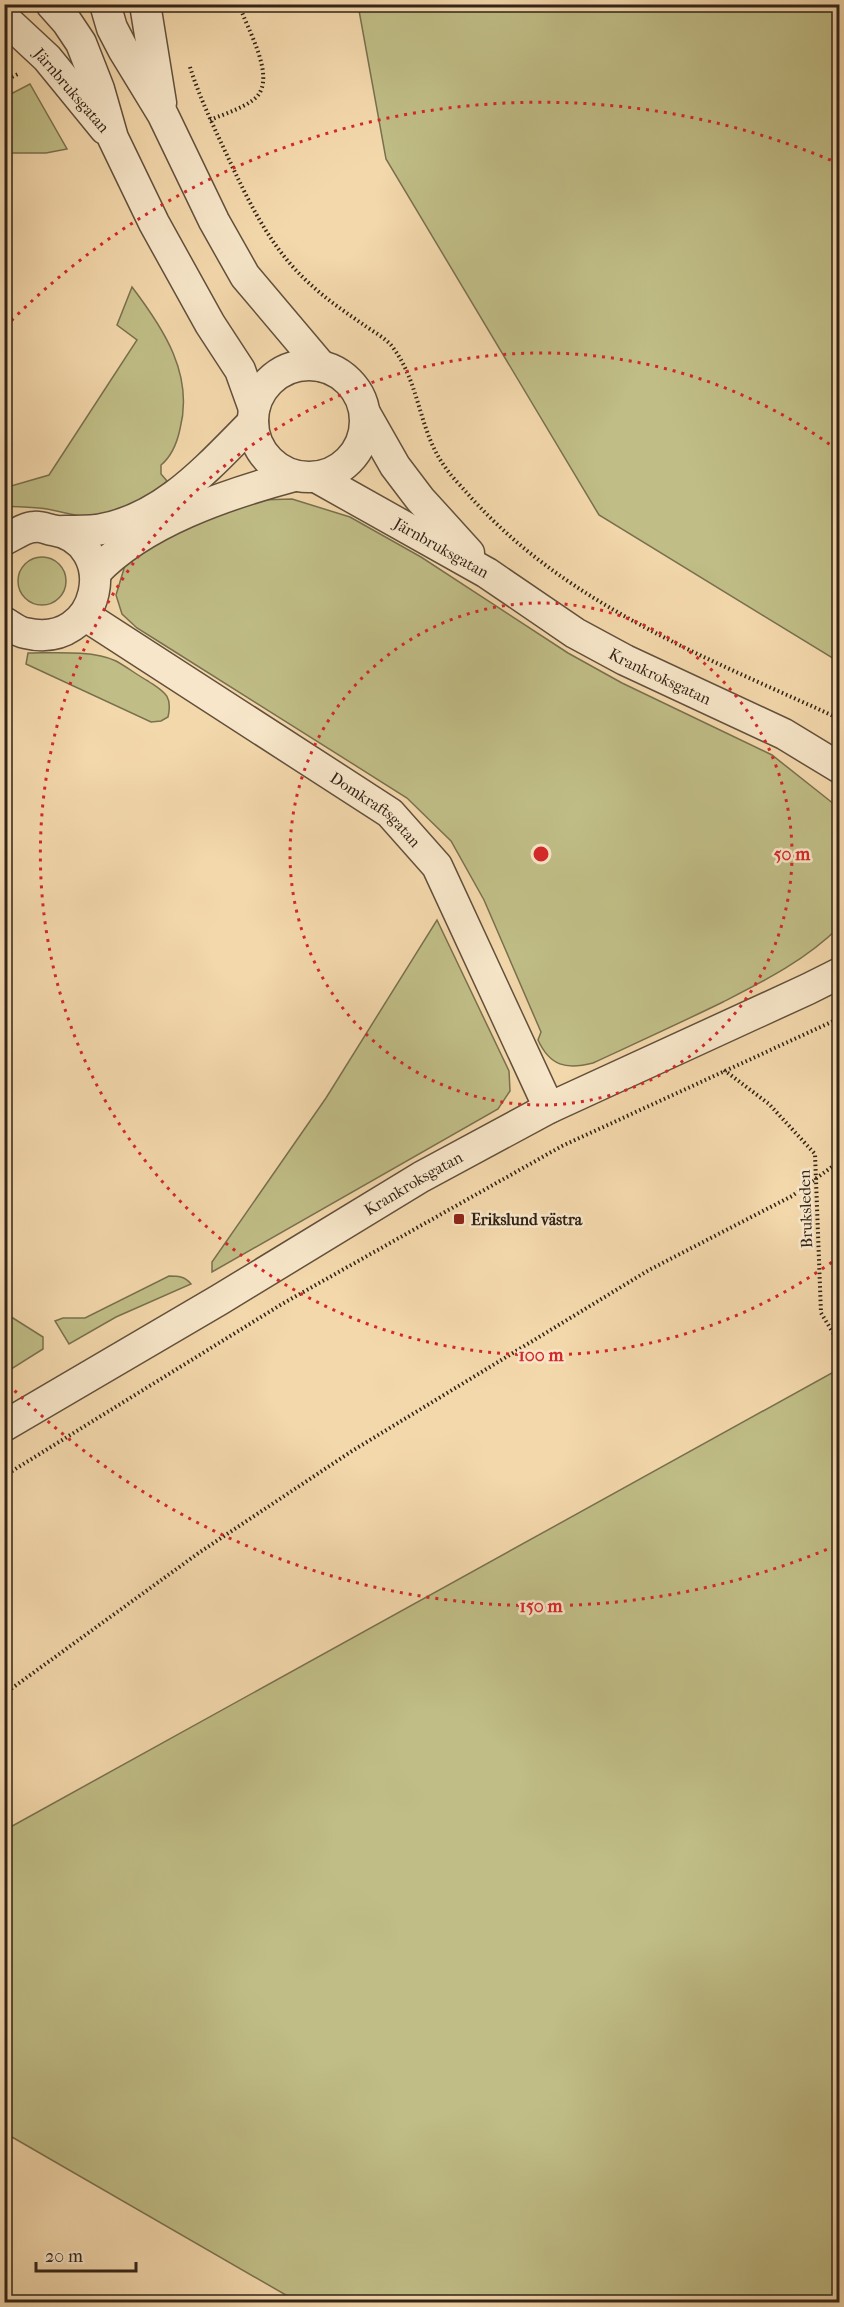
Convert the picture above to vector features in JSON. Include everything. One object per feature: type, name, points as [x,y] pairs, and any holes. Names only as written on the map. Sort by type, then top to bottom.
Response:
[{"type":"street","name":"Järnbruksgatan","points":[[51,4],[81,43],[99,89],[113,138],[153,223],[210,324],[240,370],[253,415]]},
{"type":"street","points":[[105,4],[112,28],[163,115],[214,221],[245,276],[321,366]]},
{"type":"street","points":[[145,4],[163,115]]},
{"type":"street","name":"Järnbruksgatan","points":[[4,18],[47,58],[113,138]]},
{"type":"street","points":[[4,540],[33,526],[64,531],[98,530],[139,517],[170,500],[204,472],[253,415],[263,388],[279,373],[299,365],[321,366],[343,375],[359,392],[366,415],[362,444],[344,467],[224,497],[143,534],[113,555],[96,573]]},
{"type":"street","points":[[253,415],[258,445],[273,464],[305,476]]},
{"type":"street","name":"Järnbruksgatan","points":[[366,415],[395,465],[420,499],[487,573]]},
{"type":"street","name":"Järnbruksgatan","points":[[305,476],[487,573]]},
{"type":"street","points":[[4,622],[22,633],[45,636],[67,630],[84,615],[94,595],[96,573],[85,548],[64,531]]},
{"type":"street","name":"Krankroksgatan","points":[[487,573],[575,633],[625,660],[784,734],[840,768]]},
{"type":"street","name":"Domkraftsgatan","points":[[84,615],[390,813],[437,866],[549,1108]]},
{"type":"street","name":"Krankroksgatan","points":[[4,1426],[219,1300],[421,1176],[549,1108],[840,973]]},
{"type":"path","points":[[210,120],[255,99],[264,86],[262,61],[239,4]]},
{"type":"path","points":[[197,90],[255,215],[270,240],[310,285],[389,343],[406,366],[427,434],[444,467],[485,514],[574,587],[697,653],[840,719]]},
{"type":"path","points":[[4,1476],[282,1304],[562,1146],[840,1018]]},
{"type":"path","name":"Bruksleden","points":[[724,1070],[769,1104],[815,1154],[821,1313],[840,1344]]},
{"type":"path","points":[[4,1694],[200,1552],[352,1451],[649,1270],[792,1196],[840,1161]]},
{"type":"shaded area","points":[[358,5],[839,5],[839,662],[599,515],[386,159]]},
{"type":"shaded area","points":[[30,84],[67,149],[46,153],[5,153],[5,97]]},
{"type":"shaded area","points":[[132,287],[165,336],[179,371],[183,390],[180,429],[171,453],[161,465],[161,474],[167,481],[133,507],[110,516],[84,516],[47,509],[5,506],[4,488],[49,475],[137,340],[117,325]]},
{"type":"shaded area","points":[[292,499],[350,517],[421,557],[568,653],[622,683],[772,755],[839,808],[839,927],[813,950],[784,969],[674,1025],[593,1063],[567,1066],[554,1061],[538,1040],[541,1032],[484,900],[451,841],[407,798],[137,628],[122,614],[116,595],[126,562],[145,544],[211,516],[258,500]]},
{"type":"shaded area","points":[[42,557],[59,564],[66,581],[59,598],[42,605],[25,598],[18,581],[25,564]]},
{"type":"shaded area","points":[[28,653],[96,655],[116,661],[163,691],[169,704],[168,717],[161,721],[151,722],[26,664]]},
{"type":"shaded area","points":[[437,920],[509,1071],[510,1091],[498,1109],[212,1272],[212,1262],[326,1098]]},
{"type":"shaded area","points":[[169,1276],[184,1278],[191,1284],[116,1317],[69,1344],[55,1321],[63,1318],[85,1318]]},
{"type":"shaded area","points":[[5,1313],[43,1337],[43,1349],[5,1373]]},
{"type":"shaded area","points":[[839,1369],[839,2302],[298,2302],[5,2133],[5,1830]]},
{"type":"place","name":"Erikslund västra","points":[[459,1219]]}]
